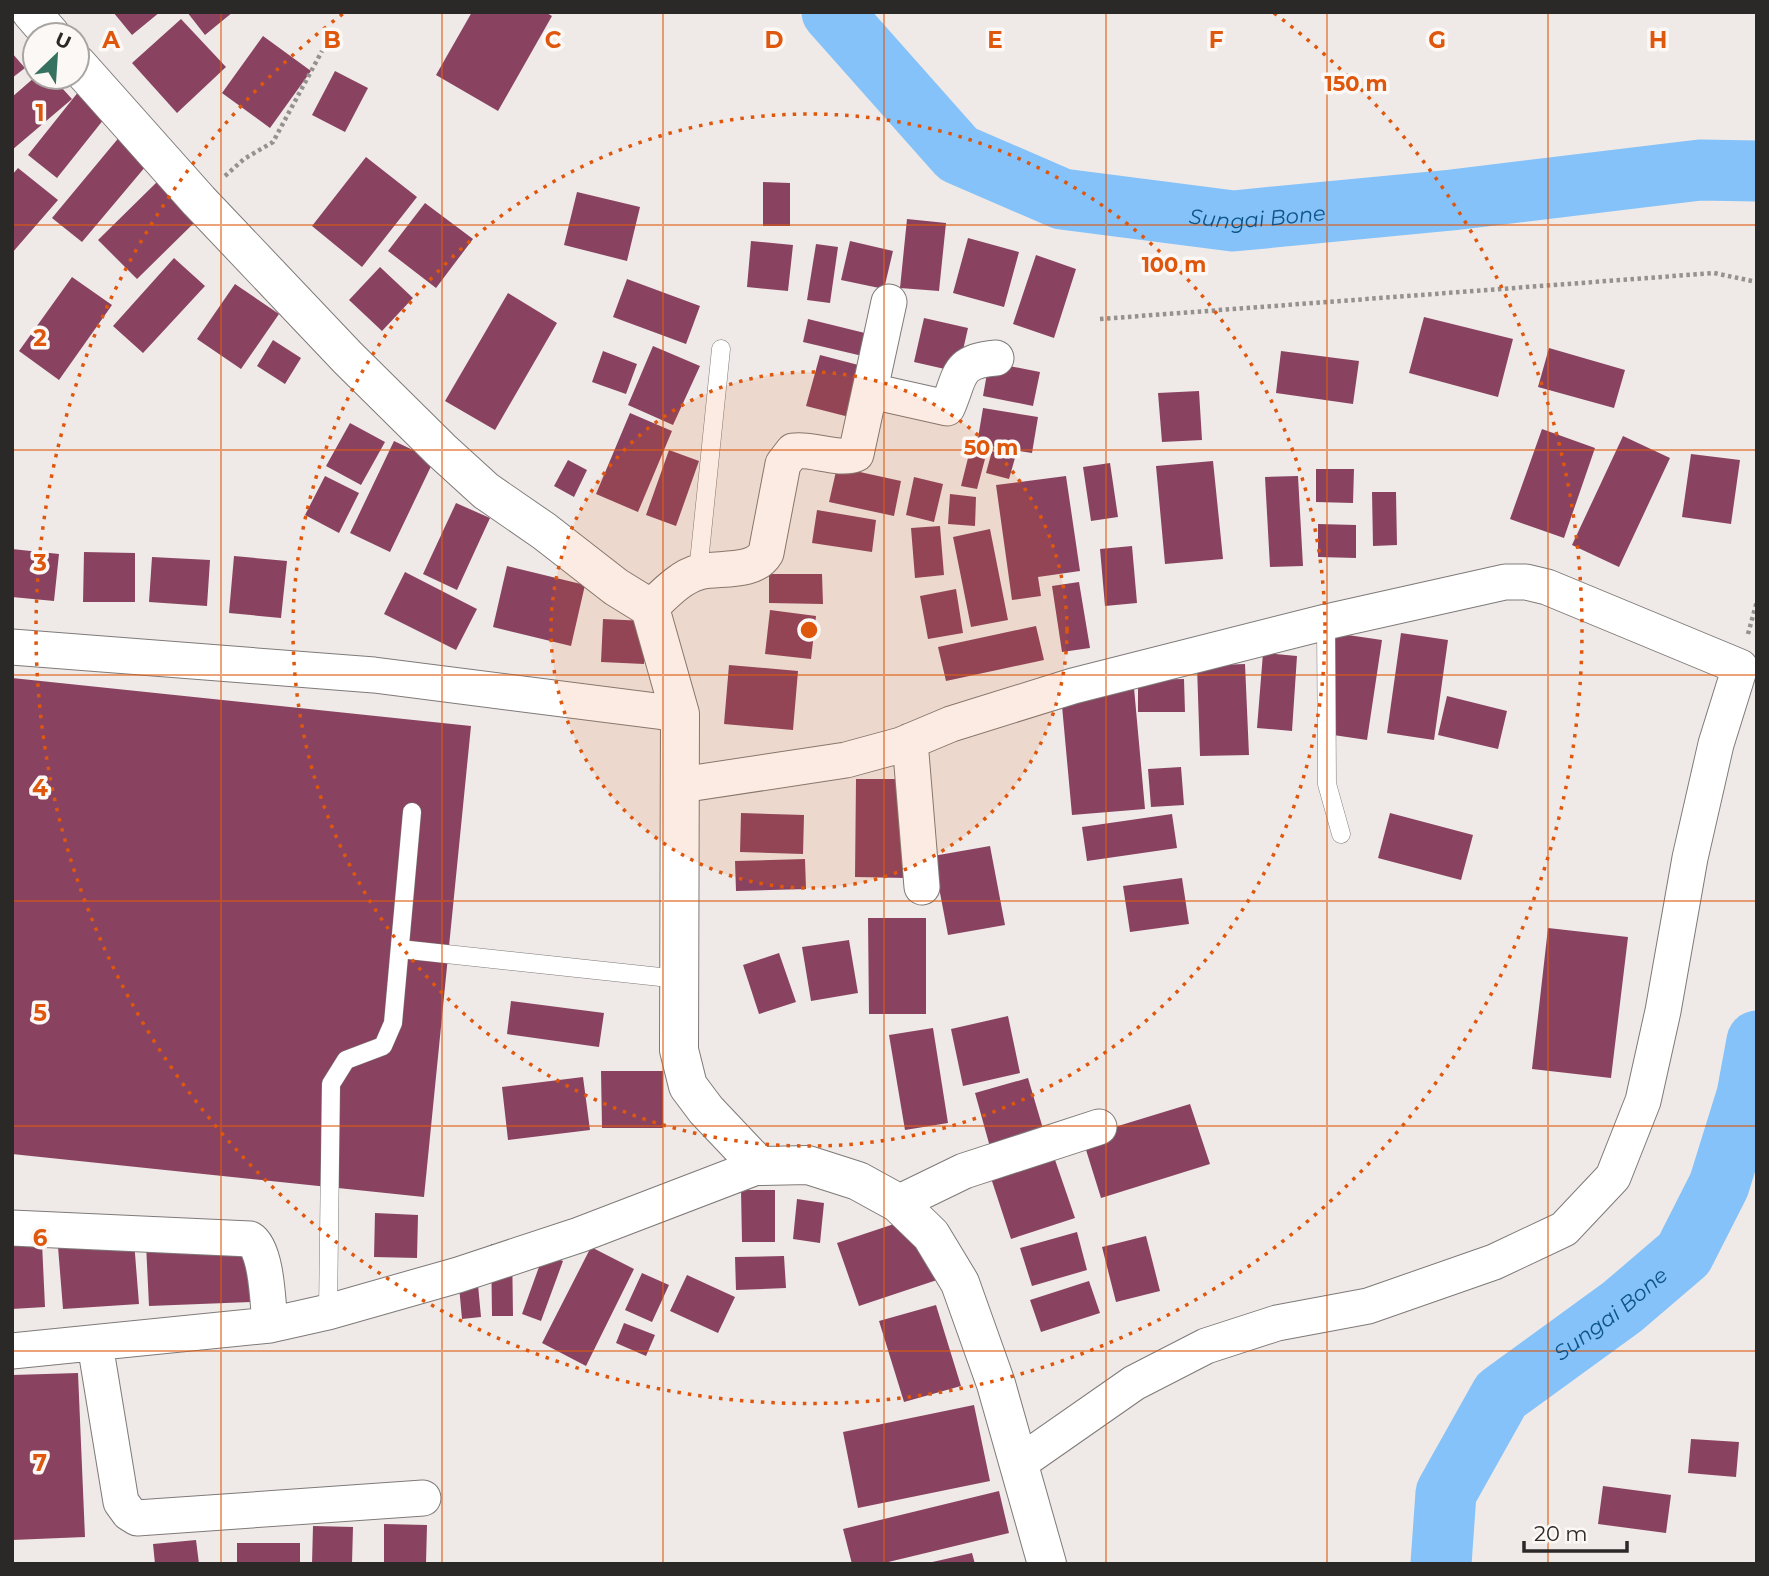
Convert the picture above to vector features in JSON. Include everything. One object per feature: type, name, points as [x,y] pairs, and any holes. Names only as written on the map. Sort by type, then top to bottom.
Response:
[{"type":"street","points":[[91,80],[199,201],[348,358],[486,491],[544,531],[616,587],[650,608],[680,714],[679,1050],[688,1086],[706,1110],[759,1166]]},
{"type":"street","points":[[650,608],[674,586],[698,572],[749,565],[762,560],[766,553],[781,469],[785,459],[793,451],[804,449],[854,456],[859,445],[889,302]]},
{"type":"street","points":[[871,391],[947,408],[964,368],[979,359],[996,358]]},
{"type":"street","points":[[681,785],[846,760],[1073,685],[1325,622],[1504,582],[1526,582],[1547,587],[1740,667],[1716,744],[1693,846],[1663,1011],[1643,1101],[1614,1177],[1564,1228],[1494,1262],[1368,1306],[1276,1324],[1206,1346],[1134,1383],[1018,1464]]},
{"type":"street","points":[[12,647],[374,676],[680,714]]},
{"type":"street","points":[[910,741],[922,887]]},
{"type":"street","points":[[898,1203],[964,1171],[1099,1127]]},
{"type":"street","points":[[12,1351],[270,1325],[328,1312],[458,1275],[579,1236],[759,1166],[808,1166],[858,1181],[898,1203],[931,1236],[960,1283],[996,1384],[1047,1564]]},
{"type":"street","points":[[12,1228],[250,1239],[257,1244],[265,1273],[270,1325]]},
{"type":"street","points":[[95,1344],[121,1502],[137,1518],[423,1498]]},
{"type":"lane","points":[[698,572],[721,349]]},
{"type":"lane","points":[[1325,622],[1327,784],[1340,834]]},
{"type":"lane","points":[[328,1312],[331,1084],[346,1060],[383,1046],[393,1024],[412,812]]},
{"type":"lane","points":[[400,949],[679,979]]},
{"type":"path","points":[[199,201],[244,159],[273,142],[322,51]]},
{"type":"path","points":[[1100,319],[1714,273],[1757,282]]},
{"type":"building","points":[[113,12],[160,12],[132,35]]},
{"type":"building","points":[[187,12],[233,12],[205,35]]},
{"type":"building","points":[[472,12],[545,12],[552,16],[498,111],[436,75]]},
{"type":"building","points":[[181,19],[226,67],[177,113],[132,63]]},
{"type":"building","points":[[263,36],[311,71],[270,128],[222,93]]},
{"type":"building","points":[[12,53],[21,63],[21,71],[12,78]]},
{"type":"building","points":[[335,71],[368,88],[345,132],[312,115]]},
{"type":"building","points":[[21,89],[65,91],[72,99],[12,150],[12,97]]},
{"type":"building","points":[[79,91],[89,91],[112,109],[57,178],[28,155]]},
{"type":"building","points":[[121,135],[151,160],[82,242],[52,218]]},
{"type":"building","points":[[366,157],[417,197],[362,267],[312,226]]},
{"type":"building","points":[[18,168],[58,200],[12,253],[12,175]]},
{"type":"building","points":[[158,181],[197,220],[137,279],[98,240]]},
{"type":"building","points":[[763,182],[790,183],[790,226],[763,226]]},
{"type":"building","points":[[577,192],[640,207],[627,261],[564,245]]},
{"type":"building","points":[[425,203],[473,239],[436,288],[388,251]]},
{"type":"building","points":[[907,219],[946,223],[939,291],[900,288]]},
{"type":"building","points":[[968,238],[1019,252],[1004,307],[953,293]]},
{"type":"building","points":[[751,241],[793,245],[788,291],[747,287]]},
{"type":"building","points":[[850,241],[893,251],[884,289],[841,280]]},
{"type":"building","points":[[816,244],[838,247],[830,303],[807,300]]},
{"type":"building","points":[[1036,255],[1076,269],[1054,338],[1013,324]]},
{"type":"building","points":[[174,258],[205,286],[143,353],[113,326]]},
{"type":"building","points":[[380,267],[413,298],[382,331],[349,300]]},
{"type":"building","points":[[72,277],[112,305],[59,380],[19,351]]},
{"type":"building","points":[[627,279],[700,306],[686,344],[613,317]]},
{"type":"building","points":[[235,284],[279,314],[241,369],[197,339]]},
{"type":"building","points":[[508,293],[557,323],[495,430],[445,401]]},
{"type":"building","points":[[1424,317],[1513,339],[1498,397],[1409,373]]},
{"type":"building","points":[[924,318],[968,328],[958,372],[914,362]]},
{"type":"building","points":[[808,319],[877,336],[871,358],[803,342]]},
{"type":"building","points":[[273,340],[301,358],[285,384],[257,366]]},
{"type":"building","points":[[653,346],[700,366],[673,425],[628,405]]},
{"type":"building","points":[[1549,348],[1625,370],[1614,408],[1538,387]]},
{"type":"building","points":[[603,351],[637,364],[626,394],[592,382]]},
{"type":"building","points":[[1281,351],[1359,361],[1353,404],[1276,393]]},
{"type":"building","points":[[820,355],[870,368],[857,419],[806,406]]},
{"type":"building","points":[[989,362],[1040,372],[1033,406],[983,396]]},
{"type":"building","points":[[1199,391],[1202,440],[1162,442],[1158,393]]},
{"type":"building","points":[[983,408],[1038,417],[1032,453],[977,444]]},
{"type":"building","points":[[630,413],[672,431],[638,512],[596,494]]},
{"type":"building","points":[[350,423],[385,442],[361,485],[326,466]]},
{"type":"building","points":[[1542,429],[1595,448],[1564,538],[1510,519]]},
{"type":"building","points":[[1623,436],[1670,458],[1619,567],[1572,545]]},
{"type":"building","points":[[394,441],[434,460],[390,552],[350,533]]},
{"type":"building","points":[[669,450],[699,461],[676,526],[646,515]]},
{"type":"building","points":[[992,451],[1015,458],[1009,479],[986,473]]},
{"type":"building","points":[[969,454],[985,459],[977,489],[961,486]]},
{"type":"building","points":[[1691,454],[1740,460],[1731,524],[1682,517]]},
{"type":"building","points":[[568,460],[587,470],[574,497],[554,486]]},
{"type":"building","points":[[1213,461],[1223,559],[1165,564],[1156,466]]},
{"type":"building","points":[[1110,463],[1118,517],[1091,521],[1083,467]]},
{"type":"building","points":[[837,467],[901,481],[894,516],[829,502]]},
{"type":"building","points":[[1316,469],[1354,469],[1353,503],[1316,502]]},
{"type":"building","points":[[325,476],[359,493],[339,533],[305,515]]},
{"type":"building","points":[[1066,476],[1080,571],[1038,577],[1041,596],[1012,600],[996,485]]},
{"type":"building","points":[[1298,476],[1303,566],[1270,567],[1265,477]]},
{"type":"building","points":[[914,477],[943,484],[934,522],[906,515]]},
{"type":"building","points":[[1372,492],[1396,492],[1397,545],[1373,546]]},
{"type":"building","points":[[950,494],[976,497],[975,526],[948,524]]},
{"type":"building","points":[[456,503],[490,518],[457,590],[423,574]]},
{"type":"building","points":[[817,510],[876,520],[872,552],[812,543]]},
{"type":"building","points":[[1318,524],[1356,525],[1356,558],[1318,557]]},
{"type":"building","points":[[940,526],[944,575],[915,578],[911,528]]},
{"type":"building","points":[[990,529],[1008,620],[971,627],[953,537]]},
{"type":"building","points":[[1132,546],[1137,603],[1105,606],[1100,549]]},
{"type":"building","points":[[12,549],[59,554],[54,601],[12,597]]},
{"type":"building","points":[[84,552],[135,553],[135,602],[83,602]]},
{"type":"building","points":[[234,556],[287,561],[281,618],[229,613]]},
{"type":"building","points":[[152,557],[210,560],[207,606],[149,602]]},
{"type":"building","points":[[507,566],[585,585],[571,646],[493,627]]},
{"type":"building","points":[[405,572],[477,609],[456,650],[384,614]]},
{"type":"building","points":[[769,574],[822,574],[823,604],[769,603]]},
{"type":"building","points":[[1079,582],[1090,648],[1062,652],[1052,586]]},
{"type":"building","points":[[956,589],[963,633],[928,639],[920,596]]},
{"type":"building","points":[[770,610],[816,616],[811,659],[765,654]]},
{"type":"building","points":[[603,619],[646,621],[644,664],[601,662]]},
{"type":"building","points":[[1036,626],[1044,660],[946,681],[938,647]]},
{"type":"building","points":[[1334,633],[1382,640],[1367,740],[1320,733]]},
{"type":"building","points":[[1401,633],[1448,640],[1434,740],[1387,733]]},
{"type":"building","points":[[1263,653],[1297,656],[1292,731],[1257,728]]},
{"type":"building","points":[[1245,664],[1249,755],[1200,756],[1197,666]]},
{"type":"building","points":[[729,665],[798,671],[793,730],[724,724]]},
{"type":"building","points":[[12,678],[471,726],[424,1197],[12,1154]]},
{"type":"building","points":[[1184,679],[1185,712],[1138,712],[1138,680]]},
{"type":"building","points":[[1134,688],[1145,809],[1072,815],[1061,695]]},
{"type":"building","points":[[1447,696],[1507,711],[1498,749],[1438,735]]},
{"type":"building","points":[[1181,767],[1184,805],[1151,807],[1148,769]]},
{"type":"building","points":[[856,779],[907,779],[906,878],[855,877]]},
{"type":"building","points":[[741,813],[804,815],[803,854],[740,852]]},
{"type":"building","points":[[1390,813],[1473,835],[1461,880],[1378,858]]},
{"type":"building","points":[[1172,814],[1177,848],[1087,861],[1082,827]]},
{"type":"building","points":[[990,846],[1005,925],[948,935],[933,856]]},
{"type":"building","points":[[805,859],[806,889],[736,891],[735,861]]},
{"type":"building","points":[[1182,878],[1189,924],[1130,932],[1123,886]]},
{"type":"building","points":[[868,918],[926,918],[926,1014],[869,1014]]},
{"type":"building","points":[[1548,928],[1628,937],[1611,1078],[1532,1069]]},
{"type":"building","points":[[849,940],[858,993],[811,1001],[802,947]]},
{"type":"building","points":[[779,953],[796,1002],[759,1014],[743,965]]},
{"type":"building","points":[[511,1001],[604,1013],[599,1047],[507,1034]]},
{"type":"building","points":[[1008,1016],[1020,1073],[963,1086],[951,1029]]},
{"type":"building","points":[[933,1028],[948,1123],[905,1130],[889,1035]]},
{"type":"building","points":[[601,1071],[663,1071],[663,1128],[602,1128]]},
{"type":"building","points":[[583,1077],[590,1130],[508,1140],[502,1087]]},
{"type":"building","points":[[1028,1078],[1044,1132],[990,1147],[975,1093]]},
{"type":"building","points":[[1190,1104],[1210,1164],[1101,1198],[1082,1137]]},
{"type":"building","points":[[1053,1154],[1075,1218],[1011,1239],[990,1175]]},
{"type":"building","points":[[741,1190],[775,1190],[775,1242],[742,1242]]},
{"type":"building","points":[[797,1199],[824,1203],[820,1243],[793,1239]]},
{"type":"building","points":[[375,1213],[418,1215],[417,1258],[374,1257]]},
{"type":"building","points":[[915,1217],[937,1280],[859,1306],[837,1243]]},
{"type":"building","points":[[1077,1232],[1087,1270],[1032,1286],[1020,1248]]},
{"type":"building","points":[[1146,1236],[1160,1291],[1116,1302],[1102,1247]]},
{"type":"building","points":[[134,1241],[139,1304],[63,1309],[58,1247]]},
{"type":"building","points":[[249,1241],[251,1302],[149,1306],[146,1244]]},
{"type":"building","points":[[42,1243],[45,1307],[12,1309],[12,1245]]},
{"type":"building","points":[[491,1244],[512,1244],[513,1316],[492,1316]]},
{"type":"building","points":[[591,1247],[634,1269],[586,1366],[542,1343]]},
{"type":"building","points":[[544,1253],[563,1261],[541,1321],[522,1314]]},
{"type":"building","points":[[784,1256],[786,1288],[736,1290],[735,1257]]},
{"type":"building","points":[[642,1273],[669,1285],[652,1322],[625,1310]]},
{"type":"building","points":[[477,1274],[481,1317],[462,1319],[458,1275]]},
{"type":"building","points":[[687,1275],[735,1297],[718,1333],[670,1311]]},
{"type":"building","points":[[1089,1281],[1100,1313],[1041,1332],[1030,1300]]},
{"type":"building","points":[[936,1305],[961,1386],[904,1402],[879,1321]]},
{"type":"building","points":[[624,1323],[655,1335],[646,1356],[616,1343]]},
{"type":"building","points":[[78,1373],[85,1537],[12,1540],[12,1375]]},
{"type":"building","points":[[974,1405],[990,1481],[858,1508],[843,1432]]},
{"type":"building","points":[[1691,1439],[1739,1442],[1736,1477],[1688,1473]]},
{"type":"building","points":[[1603,1486],[1671,1495],[1666,1533],[1598,1524]]},
{"type":"building","points":[[999,1491],[1009,1533],[880,1564],[852,1564],[843,1529]]},
{"type":"building","points":[[384,1524],[427,1525],[426,1564],[384,1564]]},
{"type":"building","points":[[313,1526],[353,1527],[352,1564],[312,1564]]},
{"type":"building","points":[[196,1540],[199,1564],[155,1564],[153,1544]]},
{"type":"building","points":[[237,1543],[300,1543],[300,1564],[237,1564]]},
{"type":"building","points":[[972,1553],[975,1564],[928,1564],[928,1563]]},
{"type":"waterway","name":"Sungai Bone","points":[[832,12],[958,154],[1062,199],[1233,221],[1452,200],[1700,170],[1757,171]]},
{"type":"waterway","name":"Sungai Bone","points":[[1441,1564],[1446,1493],[1501,1395],[1622,1307],[1684,1254],[1719,1185],[1747,1095],[1757,1041]]}]
